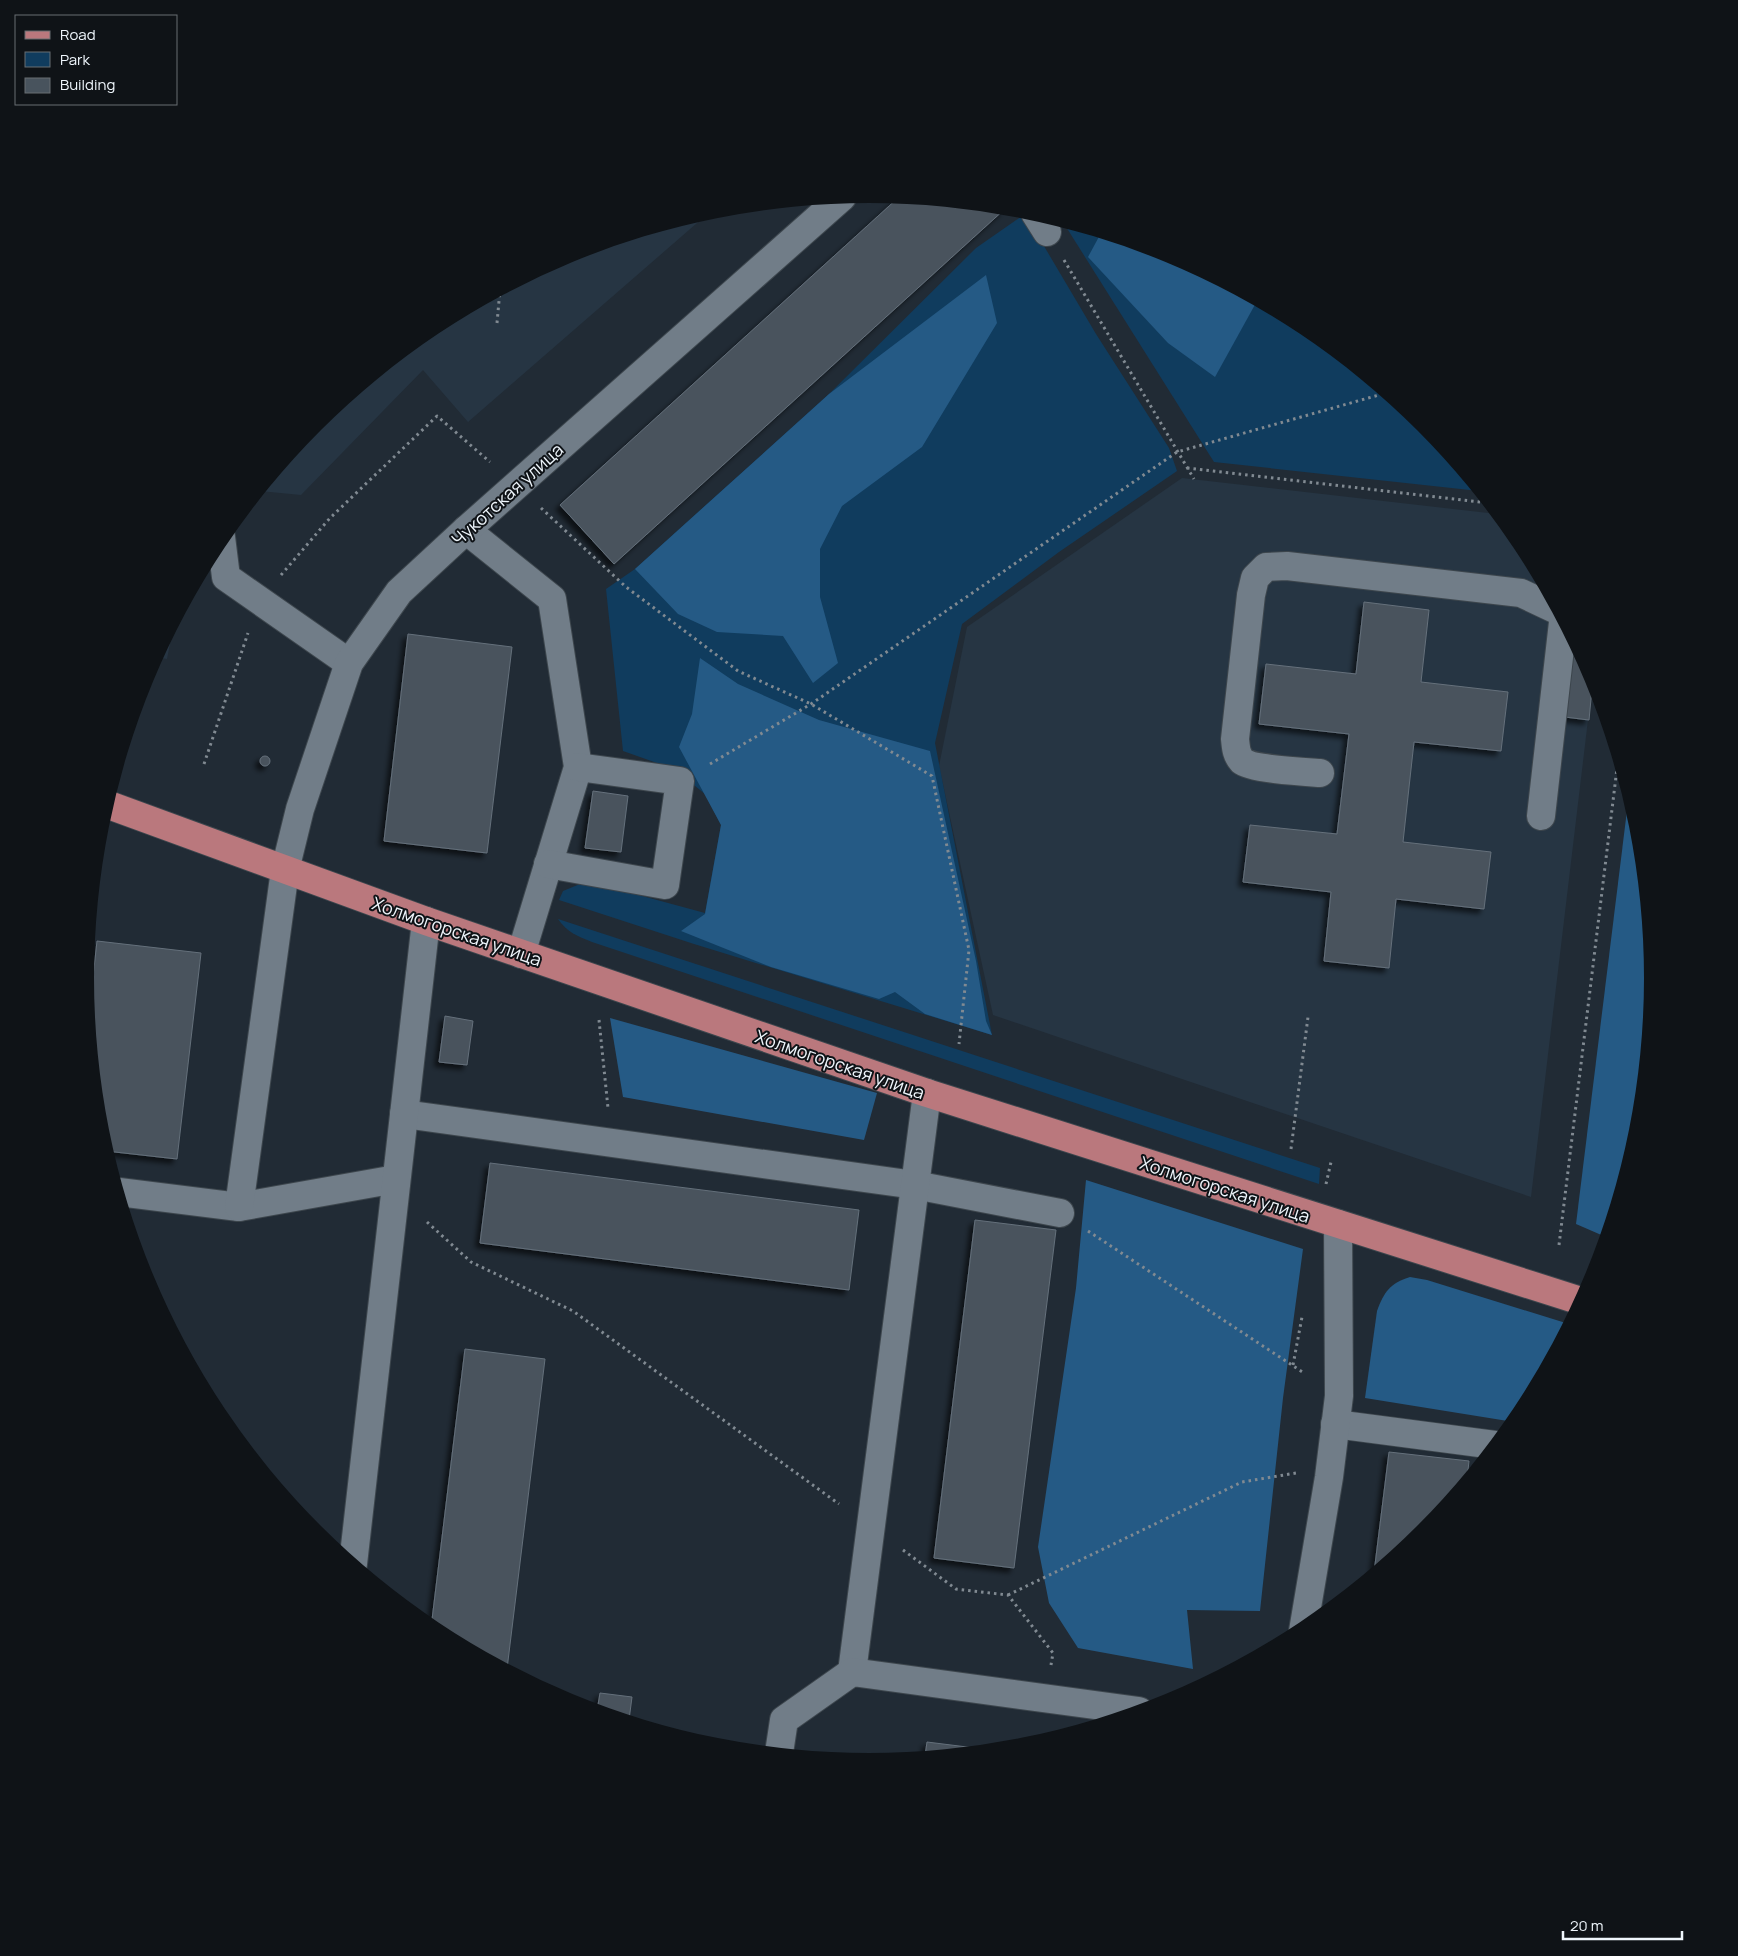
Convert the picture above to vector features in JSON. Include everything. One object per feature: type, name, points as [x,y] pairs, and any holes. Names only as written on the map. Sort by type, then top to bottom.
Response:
[{"type":"main road","name":"Холмогорская улица","points":[[113,807],[426,921],[926,1093],[1574,1299]]},
{"type":"street","name":"Чукотская улица","points":[[239,1207],[285,870],[300,809],[349,663],[399,592],[466,530],[834,204]]},
{"type":"street","points":[[466,530],[552,599],[578,767],[522,954]]},
{"type":"street","points":[[223,549],[226,576],[349,663]]},
{"type":"street","points":[[1320,773],[1257,766],[1243,762],[1236,752],[1235,739],[1251,595],[1255,578],[1266,567],[1287,566],[1521,593],[1549,606]]},
{"type":"street","points":[[1541,816],[1562,631]]},
{"type":"street","points":[[548,864],[666,885],[680,781],[578,767]]},
{"type":"street","points":[[354,1557],[426,921]]},
{"type":"street","points":[[852,1672],[926,1093]]},
{"type":"street","points":[[404,1114],[915,1185],[1060,1213]]},
{"type":"street","points":[[124,1193],[239,1207],[396,1180]]},
{"type":"street","points":[[1305,1619],[1329,1477],[1339,1396],[1338,1224]]},
{"type":"street","points":[[1336,1424],[1489,1443]]},
{"type":"street","points":[[780,1748],[784,1720],[852,1672],[1125,1709]]},
{"type":"path","points":[[1041,223],[1194,479]]},
{"type":"path","points":[[497,324],[499,297]]},
{"type":"path","points":[[680,781],[811,704],[1177,452],[1380,395]]},
{"type":"path","points":[[1187,468],[1481,502]]},
{"type":"path","points":[[811,704],[932,776],[969,950],[959,1044]]},
{"type":"path","points":[[1559,1245],[1617,772]]},
{"type":"path","points":[[1291,1149],[1308,1017]]},
{"type":"path","points":[[599,1020],[612,1143]]},
{"type":"path","points":[[1060,1213],[1339,1396]]},
{"type":"path","points":[[424,1219],[471,1262],[573,1311],[956,1589],[1008,1595],[1242,1482],[1297,1472],[1329,1477]]},
{"type":"path","points":[[1008,1595],[1053,1653],[1047,1699]]},
{"type":"shaded area","points":[[698,222],[468,422],[423,370],[301,495],[266,492],[321,430],[358,395],[438,333],[526,283],[572,262],[620,244],[668,229]]},
{"type":"shaded area","points":[[1098,238],[1166,262],[1212,283],[1254,306],[1215,377],[1168,343],[1088,257]]},
{"type":"shaded area","points":[[986,275],[997,323],[922,447],[842,506],[820,549],[820,597],[838,663],[813,683],[783,636],[717,632],[678,614],[635,569],[829,394]]},
{"type":"shaded area","points":[[1182,478],[1489,513],[1514,547],[1540,590],[1564,635],[1591,696],[1531,1197],[993,1015],[939,766],[967,627]]},
{"type":"shaded area","points":[[170,644],[167,659],[163,658]]},
{"type":"shaded area","points":[[700,658],[738,684],[819,720],[930,751],[976,961],[986,1021],[992,1035],[925,1014],[895,992],[879,999],[771,967],[681,931],[705,914],[721,825],[679,747],[692,714]]},
{"type":"shaded area","points":[[1626,815],[1638,877],[1643,927],[1643,1029],[1638,1079],[1618,1179],[1600,1234],[1576,1224]]},
{"type":"shaded area","points":[[610,1018],[877,1093],[864,1140],[623,1097]]},
{"type":"shaded area","points":[[1086,1180],[1303,1249],[1283,1398],[1260,1611],[1187,1610],[1193,1669],[1078,1648],[1049,1603],[1038,1547],[1076,1288]]},
{"type":"shaded area","points":[[1410,1277],[1427,1280],[1563,1322],[1540,1366],[1505,1421],[1365,1398],[1377,1311],[1389,1289],[1403,1279]]},
{"type":"green space","points":[[1019,218],[1028,220],[1096,334],[1169,448],[1177,471],[1059,552],[962,624],[935,743],[992,1035],[694,944],[559,900],[563,891],[580,884],[609,887],[705,913],[721,825],[705,794],[674,769],[623,751],[606,589],[635,569],[829,394],[976,248]]},
{"type":"green space","points":[[1067,228],[1118,244],[1166,262],[1212,283],[1300,333],[1380,395],[1417,430],[1471,490],[1214,462]]},
{"type":"green space","points":[[558,919],[1320,1168],[1319,1184],[592,942],[573,933]]},
{"type":"building","points":[[892,203],[970,209],[999,214],[614,564],[560,505]]},
{"type":"building","points":[[1364,602],[1429,610],[1421,682],[1508,692],[1501,751],[1414,742],[1403,842],[1491,852],[1484,909],[1396,899],[1389,968],[1324,961],[1331,892],[1243,882],[1250,825],[1337,834],[1349,734],[1259,724],[1266,664],[1356,674]]},
{"type":"building","points":[[408,634],[512,647],[487,853],[384,841]]},
{"type":"building","points":[[1565,655],[1574,656],[1591,697],[1589,720],[1557,716]]},
{"type":"building","points":[[263,756],[267,756],[270,761],[269,765],[263,766],[260,763],[260,759]]},
{"type":"building","points":[[593,791],[628,796],[621,852],[585,848]]},
{"type":"building","points":[[97,941],[201,953],[177,1159],[114,1152],[100,1079],[95,1029],[94,966]]},
{"type":"building","points":[[445,1016],[473,1021],[467,1065],[439,1062]]},
{"type":"building","points":[[490,1163],[859,1210],[849,1290],[480,1243]]},
{"type":"building","points":[[975,1220],[1056,1230],[1014,1568],[934,1558]]},
{"type":"building","points":[[465,1349],[545,1359],[508,1663],[432,1619]]},
{"type":"building","points":[[1389,1452],[1469,1461],[1468,1469],[1452,1489],[1417,1526],[1375,1565]]},
{"type":"building","points":[[600,1693],[632,1697],[630,1715],[598,1704]]},
{"type":"building","points":[[927,1742],[968,1747],[926,1751]]}]
